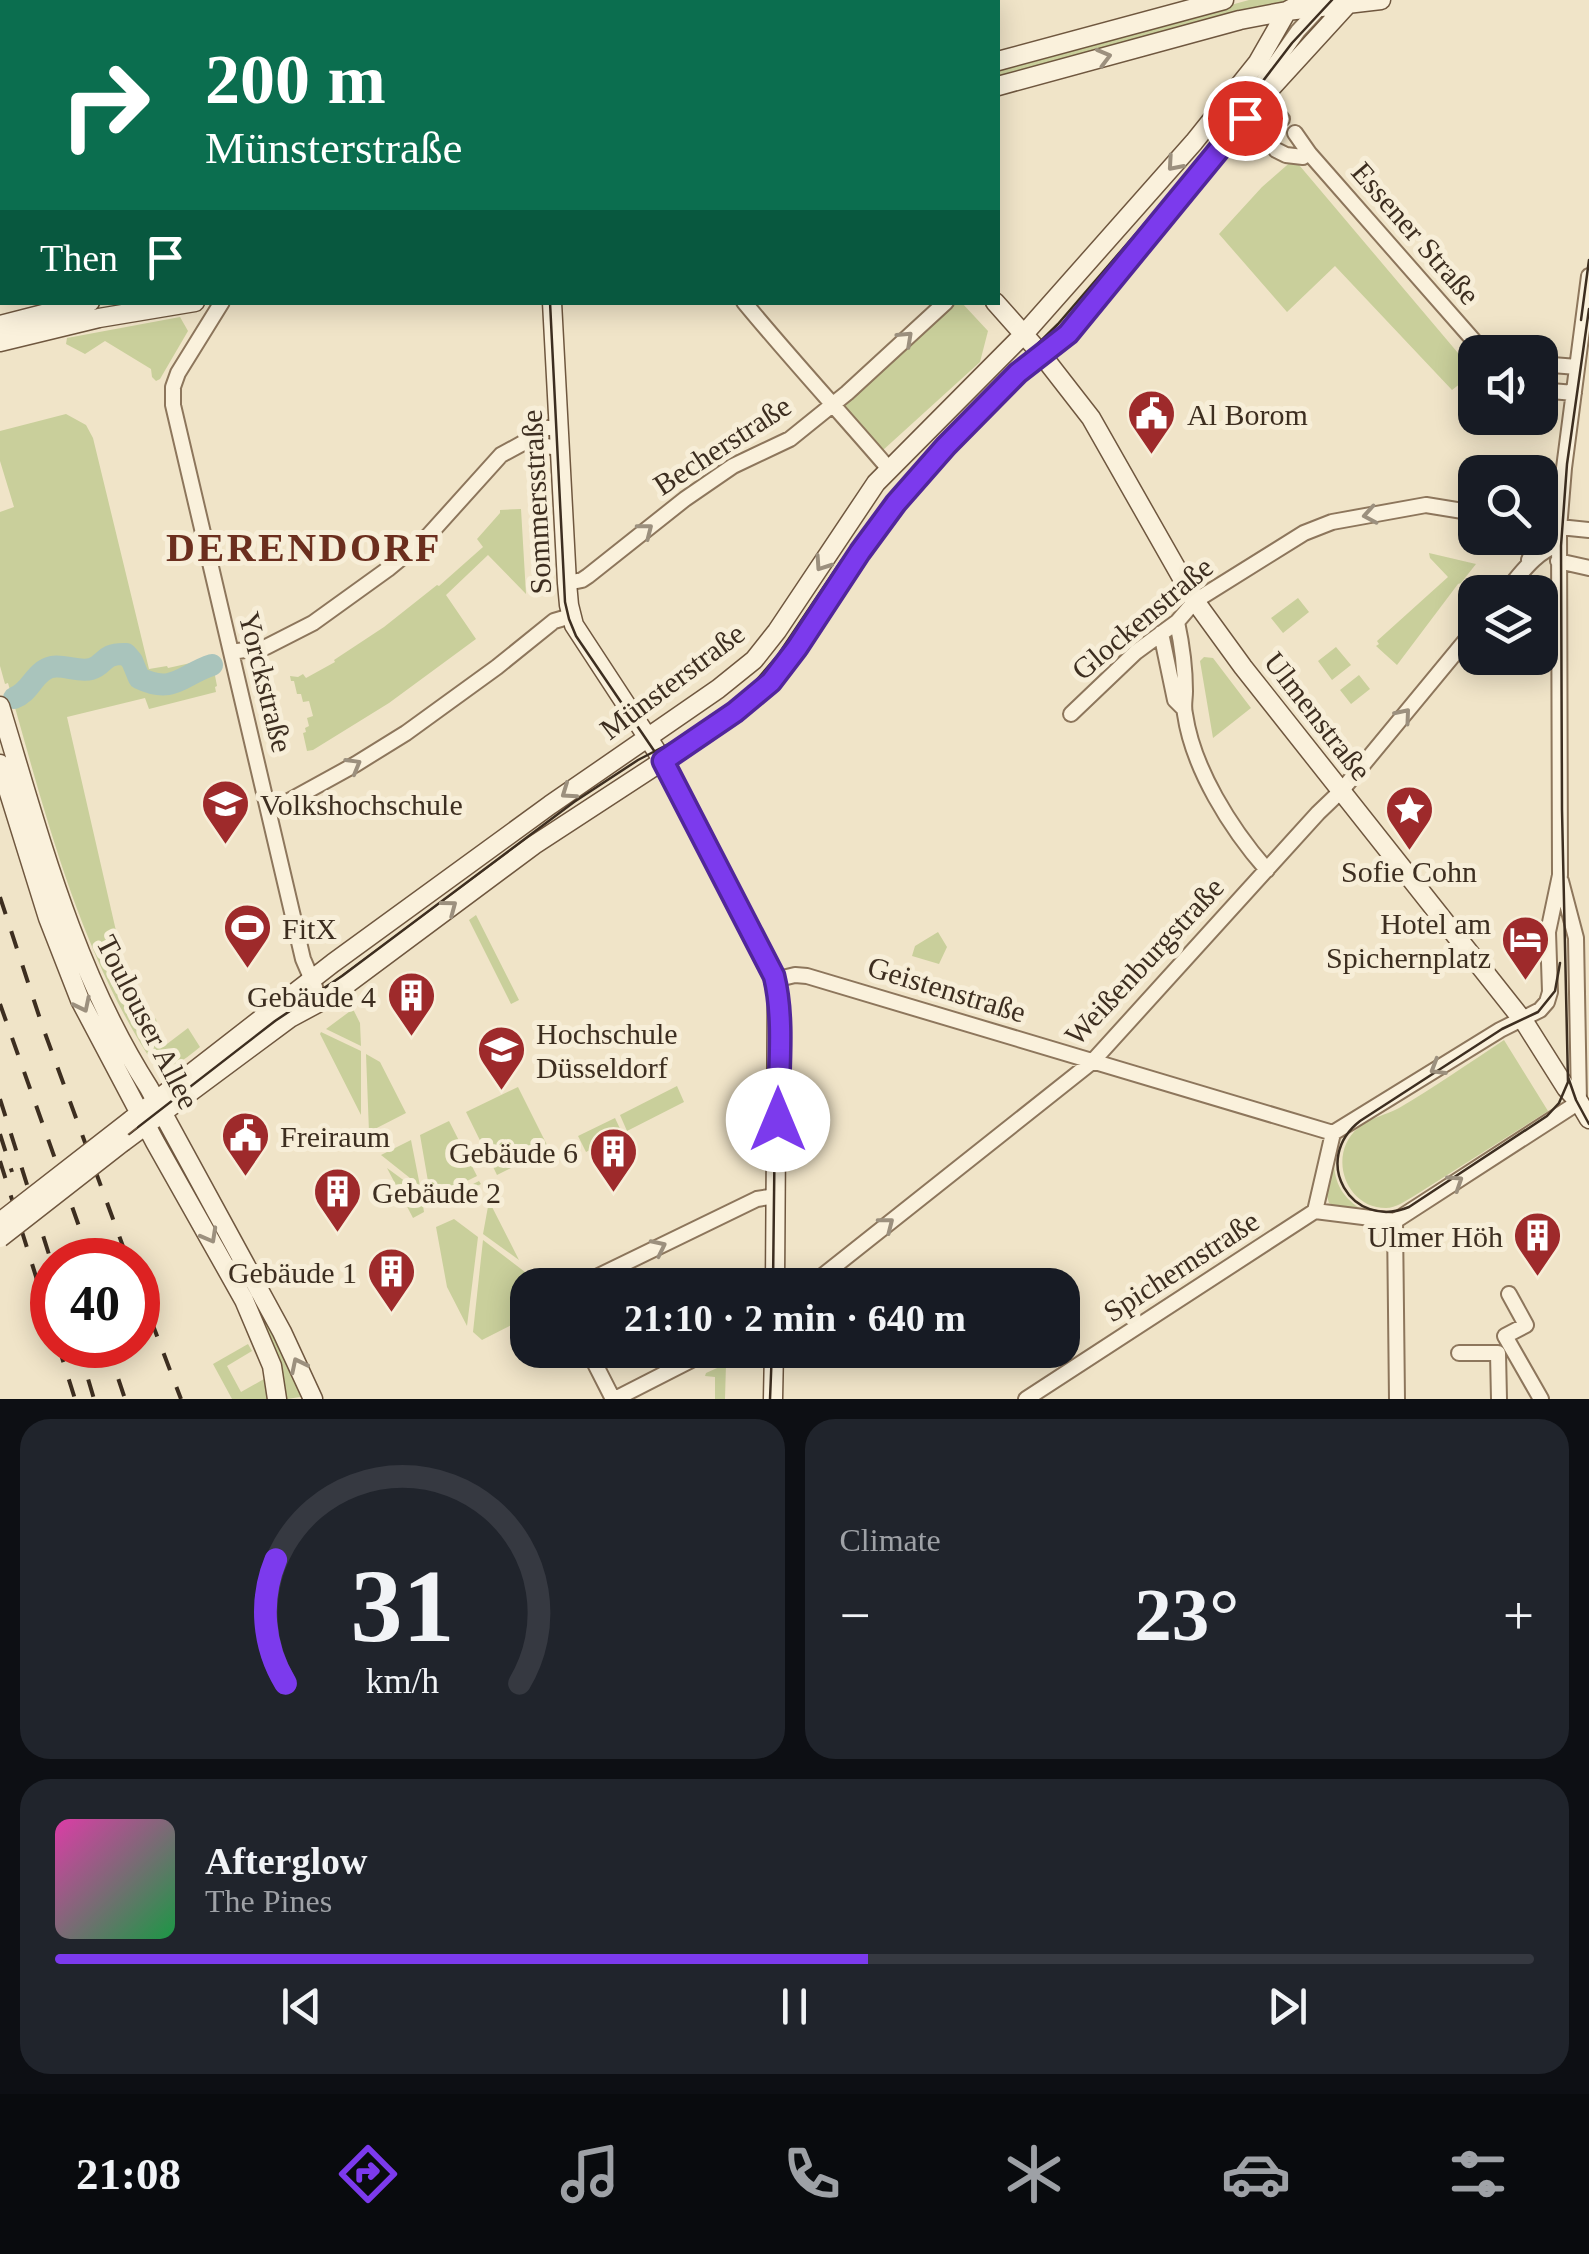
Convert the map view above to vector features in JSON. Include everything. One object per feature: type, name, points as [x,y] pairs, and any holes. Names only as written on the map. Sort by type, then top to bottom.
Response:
[{"type":"main road","points":[[1000,60],[1224,0]]},
{"type":"main road","points":[[1000,85],[1318,2],[1380,0]]},
{"type":"main road","name":"Münsterstraße","points":[[159,1107],[290,1018],[331,996],[534,845],[735,712],[771,682],[896,503],[1018,373],[1068,334],[1262,98],[1348,4]]},
{"type":"main road","name":"Münsterstraße","points":[[0,1222],[159,1107],[333,963],[742,670],[762,651],[876,482],[1024,334],[1194,142],[1258,62],[1287,12]]},
{"type":"main road","points":[[0,342],[83,305]]},
{"type":"main road","points":[[0,325],[176,305]]},
{"type":"main road","name":"Sommersstraße","points":[[552,305],[571,616],[579,636],[663,761],[774,980],[778,1014],[775,1268]]},
{"type":"main road","name":"Ulmenstraße","points":[[998,305],[1091,418],[1196,601],[1521,1019],[1589,1119]]},
{"type":"main road","name":"Toulouser Allee","points":[[0,706],[48,868],[98,994],[282,1332],[313,1399]]},
{"type":"main road","name":"Toulouser Allee","points":[[0,764],[26,851],[80,1000],[138,1123],[244,1300],[266,1348],[278,1397]]},
{"type":"main road","name":"Münsterstraße","points":[[0,1238],[138,1123]]},
{"type":"main road","points":[[773,1399],[774,1368]]},
{"type":"street","name":"Münsterstraße","points":[[1240,126],[1243,109],[1318,2]]},
{"type":"street","name":"Münsterstraße","points":[[1258,62],[1298,31]]},
{"type":"street","points":[[1262,98],[1282,119]]},
{"type":"street","points":[[1240,126],[1263,136]]},
{"type":"street","name":"Essener Straße","points":[[1294,133],[1469,335]]},
{"type":"street","name":"Essener Straße","points":[[1276,150],[1303,157],[1309,153]]},
{"type":"street","points":[[1558,545],[1589,276]]},
{"type":"street","name":"Yorckstraße","points":[[220,305],[178,372],[172,396],[302,959],[312,981]]},
{"type":"street","points":[[747,305],[889,469]]},
{"type":"street","name":"Becherstraße","points":[[566,583],[588,576],[686,498],[734,466],[790,439],[943,305]]},
{"type":"street","points":[[1558,365],[1578,367]]},
{"type":"street","points":[[1558,392],[1574,393]]},
{"type":"street","points":[[231,652],[281,641],[313,623],[428,536],[501,455],[523,444],[540,428],[559,428]]},
{"type":"street","points":[[523,444],[560,448]]},
{"type":"street","name":"Glockenstraße","points":[[1071,714],[1196,601],[1304,533],[1332,522],[1426,505],[1458,511]]},
{"type":"street","points":[[1559,529],[1567,526],[1589,530]]},
{"type":"street","points":[[1521,573],[1532,555]]},
{"type":"street","points":[[1521,573],[1540,555]]},
{"type":"street","points":[[1558,555],[1560,876],[1548,932],[1548,999],[1540,1010],[1333,1133],[1316,1211],[1395,1222],[1579,1102],[1576,938],[1560,876]]},
{"type":"street","points":[[1558,561],[1589,568]]},
{"type":"street","points":[[269,812],[406,733],[554,621],[571,616]]},
{"type":"street","points":[[1177,622],[1183,652],[1184,709],[1195,754],[1243,842],[1267,870]]},
{"type":"street","points":[[1161,633],[1175,700],[1184,709]]},
{"type":"street","name":"Weißenburgstraße","points":[[831,1268],[1092,1062],[1342,790],[1458,650]]},
{"type":"street","name":"Geistenstraße","points":[[774,980],[807,976],[1333,1133]]},
{"type":"street","points":[[290,1018],[314,986],[312,981]]},
{"type":"street","points":[[615,1268],[756,1199],[776,1196]]},
{"type":"street","name":"Spichernstraße","points":[[1026,1399],[1316,1211]]},
{"type":"street","points":[[1395,1222],[1397,1399]]},
{"type":"street","points":[[1509,1294],[1526,1325],[1506,1336],[1541,1399]]},
{"type":"street","points":[[1459,1353],[1515,1352]]},
{"type":"street","points":[[1498,1353],[1499,1399]]},
{"type":"street","points":[[598,1368],[614,1399],[675,1368]]},
{"type":"green space","points":[[1249,0],[1287,0],[1286,5],[1000,81],[1000,68]]},
{"type":"green space","points":[[1294,159],[1458,353],[1458,385],[1452,390],[1335,266],[1287,312],[1219,234]]},
{"type":"green space","points":[[954,305],[964,305],[988,331],[980,362],[882,451],[841,406]]},
{"type":"green space","points":[[180,317],[188,331],[156,381],[151,369],[105,341],[85,354],[66,344],[67,338]]},
{"type":"green space","points":[[66,414],[86,425],[93,438],[149,669],[212,660],[217,686],[216,692],[149,709],[145,698],[67,717],[130,992],[156,1019],[163,1047],[188,1028],[200,1047],[173,1065],[153,1063],[104,974],[66,879],[0,666],[0,512],[14,507],[0,461],[0,431]]},
{"type":"green space","points":[[521,509],[526,594],[488,555],[446,595],[476,639],[389,703],[307,751],[303,733],[309,726],[307,718],[313,716],[309,701],[303,702],[290,676],[303,674],[306,678],[384,627],[483,547],[477,539],[500,510]]},
{"type":"green space","points":[[1429,553],[1476,564],[1467,575],[1458,575],[1458,584],[1397,665],[1376,646],[1377,641],[1448,577]]},
{"type":"green space","points":[[1298,598],[1309,612],[1283,633],[1271,618]]},
{"type":"green space","points":[[1336,647],[1351,665],[1332,680],[1318,661]]},
{"type":"green space","points":[[1213,658],[1251,708],[1213,738],[1200,661]]},
{"type":"green space","points":[[1359,675],[1370,689],[1351,704],[1340,690]]},
{"type":"green space","points":[[476,915],[519,1000],[511,1004],[469,920]]},
{"type":"green space","points":[[938,932],[947,947],[939,964],[912,956],[915,946]]},
{"type":"green space","points":[[353,1009],[360,1023],[361,1046],[326,1029]]},
{"type":"green space","points":[[320,1034],[361,1051],[361,1115]]},
{"type":"green space","points":[[1504,1040],[1548,1111],[1397,1206],[1372,1206],[1360,1199],[1351,1190],[1342,1165],[1349,1139],[1358,1128],[1412,1100]]},
{"type":"green space","points":[[366,1054],[380,1062],[406,1113],[369,1132]]},
{"type":"green space","points":[[677,1086],[684,1102],[627,1131],[620,1115]]},
{"type":"green space","points":[[518,1087],[549,1149],[497,1175],[466,1112]]},
{"type":"green space","points":[[615,1118],[622,1133],[586,1152],[578,1136]]},
{"type":"green space","points":[[449,1121],[477,1176],[465,1182],[467,1187],[479,1181],[481,1184],[443,1203],[430,1193],[420,1135]]},
{"type":"green space","points":[[411,1140],[420,1186],[381,1155]]},
{"type":"green space","points":[[1334,1156],[1340,1188],[1364,1211],[1329,1203]]},
{"type":"green space","points":[[387,1168],[421,1193],[424,1212],[413,1218]]},
{"type":"green space","points":[[489,1201],[519,1260],[483,1234]]},
{"type":"green space","points":[[454,1219],[478,1237],[467,1326],[447,1287],[436,1227]]},
{"type":"green space","points":[[483,1240],[520,1268],[510,1268],[510,1326],[482,1340],[473,1332]]},
{"type":"green space","points":[[229,1250],[307,1396],[287,1399],[282,1371],[224,1253]]},
{"type":"green space","points":[[248,1344],[252,1351],[227,1366],[241,1392],[264,1379],[267,1399],[232,1399],[213,1364]]},
{"type":"green space","points":[[726,1368],[725,1399],[715,1399],[715,1377],[705,1376]]},
{"type":"waterway","points":[[14,698],[48,668],[91,669],[118,654],[126,654],[139,678],[151,683],[170,684],[212,665]]},
{"type":"tram line","points":[[0,1234],[275,1021],[342,976],[574,802],[682,737],[754,683],[778,655],[841,561],[903,483],[1058,324],[1332,0]]},
{"type":"tram line","points":[[1581,320],[1589,260]]},
{"type":"tram line","points":[[550,305],[569,619],[576,636],[659,758],[759,949],[773,985],[773,1268]]},
{"type":"tram line","points":[[1560,963],[1555,991],[1538,1012],[1502,1029],[1360,1121],[1345,1137],[1338,1154],[1338,1172],[1355,1201],[1388,1212],[1409,1207],[1547,1116],[1559,1103],[1568,1082],[1561,546],[1567,464],[1589,309]]},
{"type":"tram line","points":[[1568,1077],[1589,1124]]},
{"type":"tram line","points":[[770,1399],[771,1368]]},
{"type":"railway","points":[[0,897],[120,1238]]},
{"type":"railway","points":[[0,1004],[83,1238]]},
{"type":"railway","points":[[0,1099],[44,1238]]},
{"type":"railway","points":[[0,1134],[12,1172]]},
{"type":"railway","points":[[0,1161],[30,1257]]},
{"type":"railway","points":[[160,1344],[181,1399]]},
{"type":"railway","points":[[65,1368],[75,1399]]},
{"type":"railway","points":[[85,1368],[94,1399]]},
{"type":"railway","points":[[115,1368],[125,1399]]},
{"type":"place","name":"Al Borom","points":[[1152,456]]},
{"type":"place","name":"Volkshochschule","points":[[225,846]]},
{"type":"place","name":"Sofie Cohn","points":[[1409,852]]},
{"type":"place","name":"FitX","points":[[247,970]]},
{"type":"place","name":"Hotel am Spichernplatz","points":[[1526,982]]},
{"type":"place","name":"Gebäude 4","points":[[411,1038]]},
{"type":"place","name":"Hochschule Düsseldorf","points":[[501,1092]]},
{"type":"place","name":"Freiraum","points":[[245,1178]]},
{"type":"place","name":"Gebäude 6","points":[[613,1194]]},
{"type":"place","name":"Gebäude 2","points":[[337,1234]]},
{"type":"place","name":"Ulmer Höh","points":[[1538,1278]]},
{"type":"place","name":"Gebäude 1","points":[[392,1314]]},
{"type":"district","name":"DERENDORF","points":[[304,547]]},
{"type":"route","points":[[778,1120],[778,991],[774,976],[663,761],[771,682],[896,503],[1018,373],[1068,334],[1245,118]]}]
